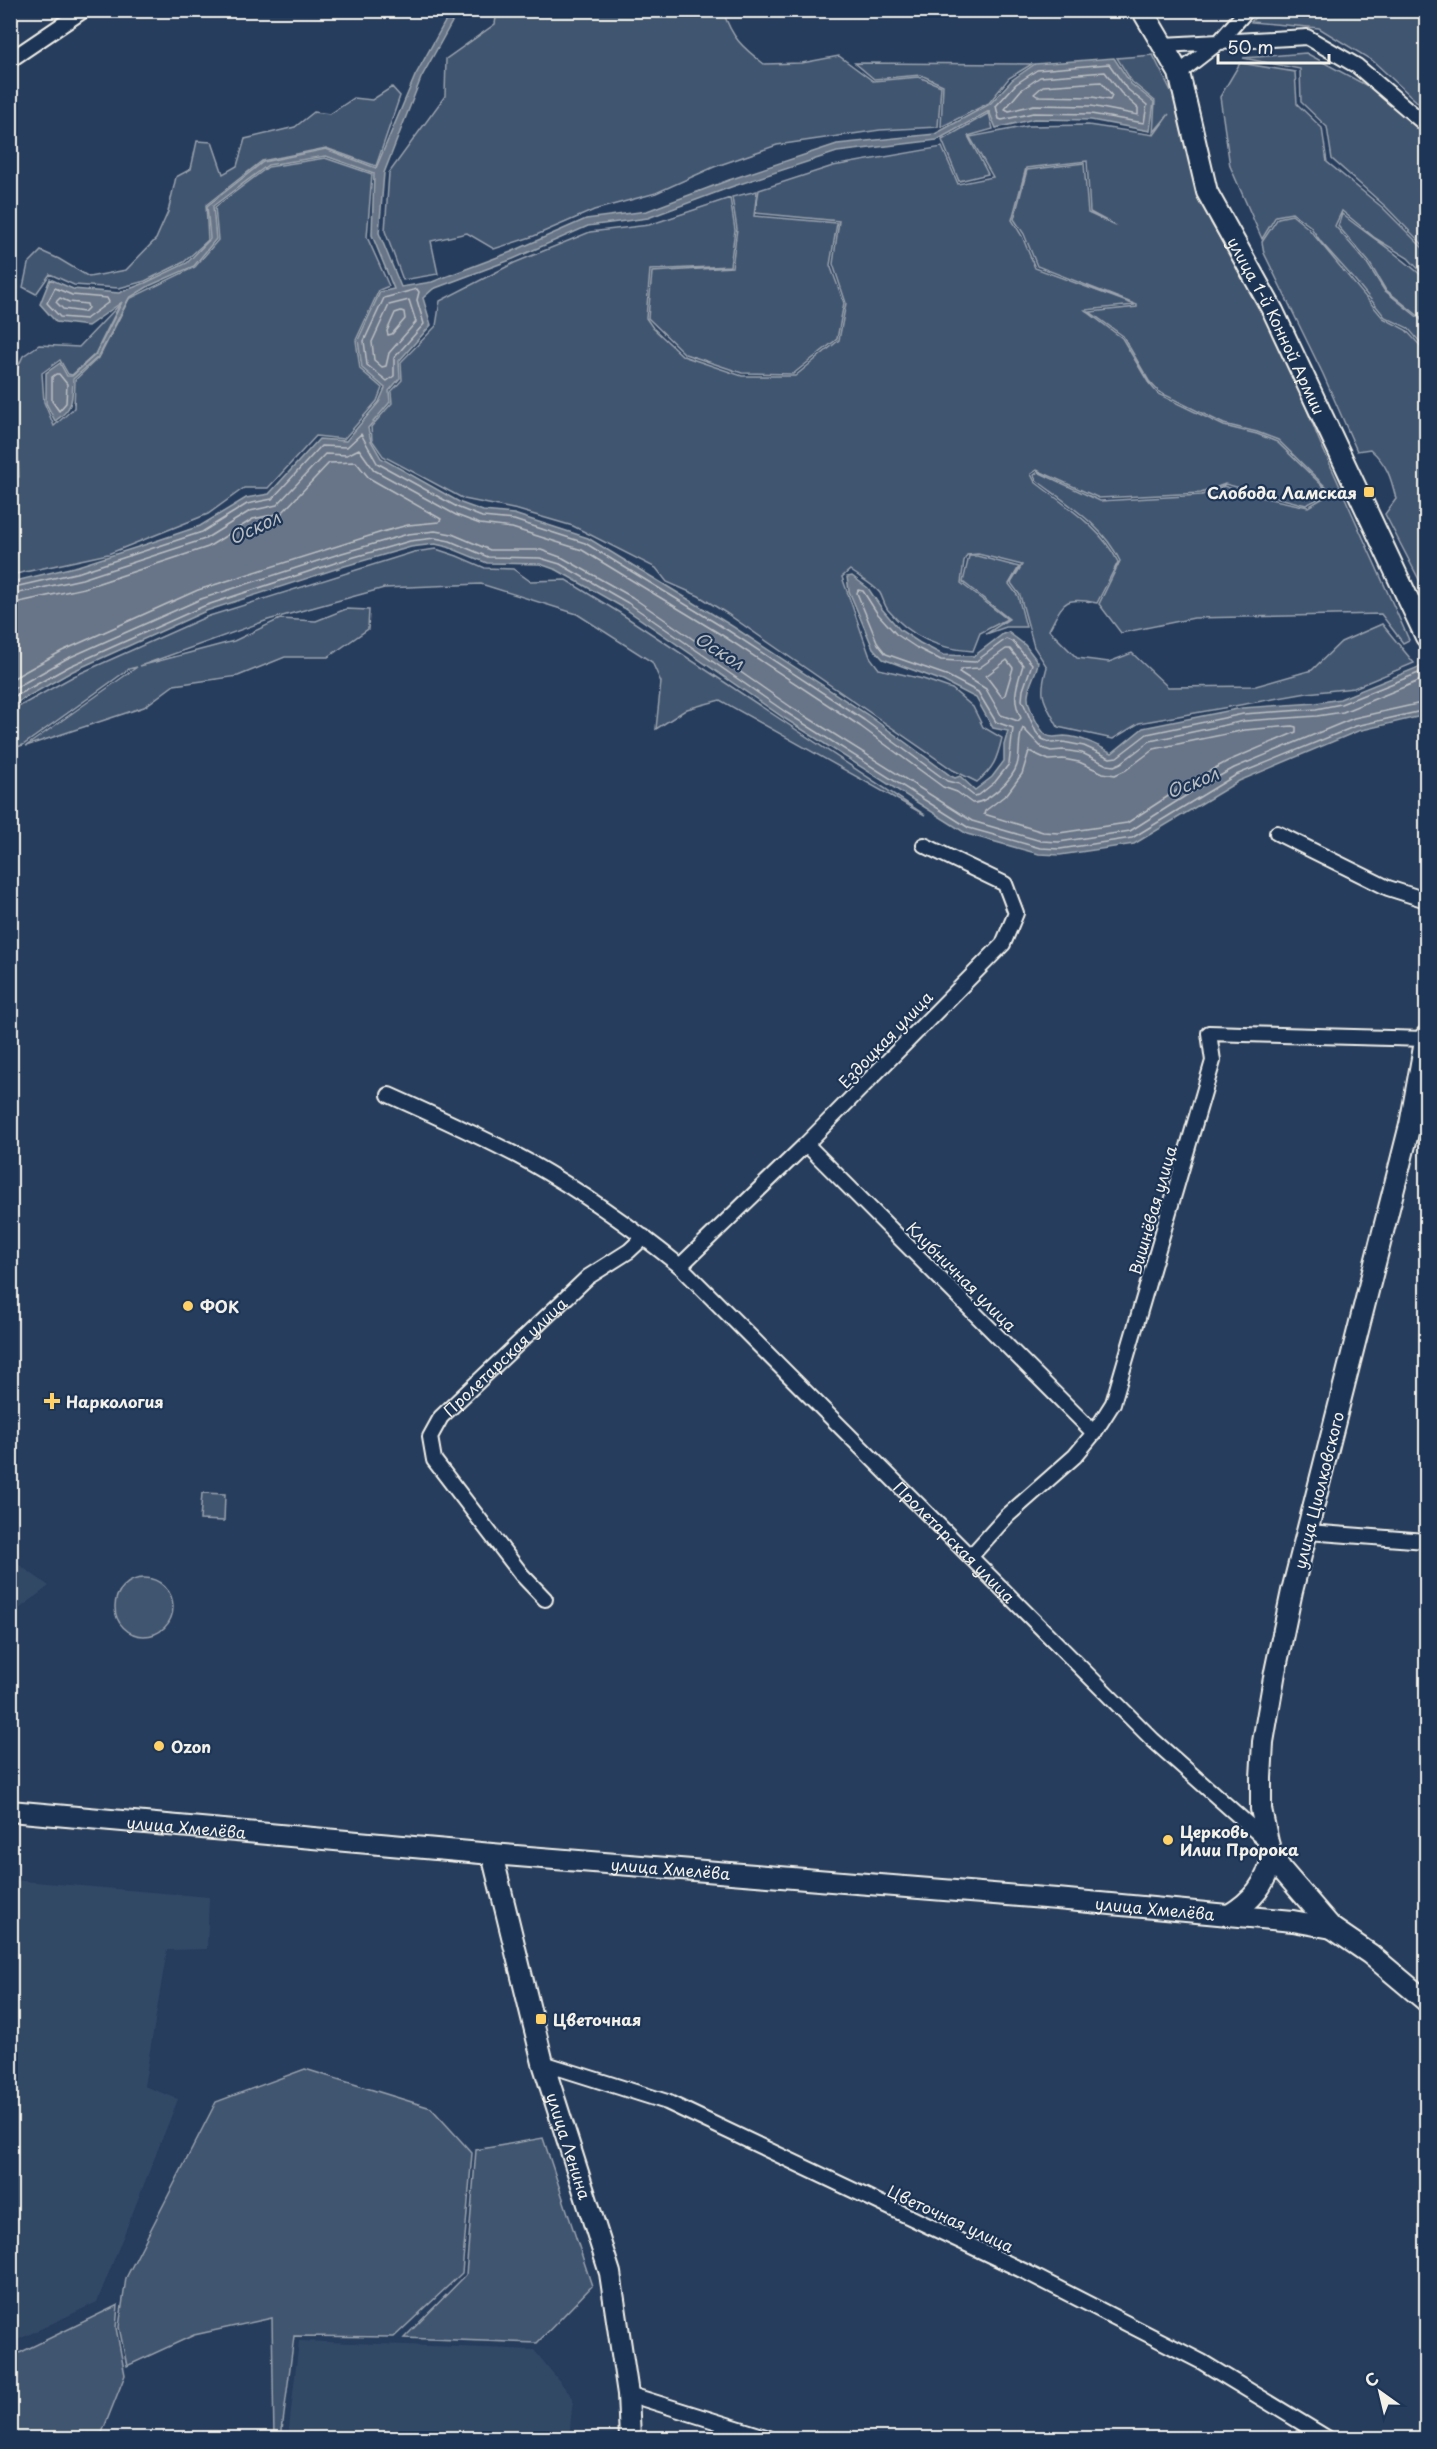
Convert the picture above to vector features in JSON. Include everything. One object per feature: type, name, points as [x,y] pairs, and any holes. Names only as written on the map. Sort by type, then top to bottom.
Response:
[{"type":"main road","name":"улица 1-й Конной Армии","points":[[1142,10],[1179,73],[1207,192],[1283,331],[1426,637]]},
{"type":"main road","name":"улица Циолковского","points":[[1332,1928],[1270,1849],[1261,1809],[1263,1743],[1292,1591],[1410,1125],[1426,1038]]},
{"type":"main road","name":"улица Хмелёва","points":[[10,1811],[492,1854],[1058,1899],[1293,1922],[1332,1928]]},
{"type":"main road","points":[[1228,1916],[1247,1904],[1262,1885],[1270,1868],[1270,1849]]},
{"type":"main road","name":"улица Ленина","points":[[492,1854],[543,2063],[610,2273],[628,2394],[630,2439]]},
{"type":"main road","points":[[1332,1928],[1370,1954],[1426,2001]]},
{"type":"street","points":[[10,60],[84,10]]},
{"type":"street","points":[[1179,73],[1219,42],[1247,10]]},
{"type":"street","points":[[1163,45],[1307,37],[1357,66],[1426,125]]},
{"type":"street","points":[[1277,833],[1388,888],[1426,900]]},
{"type":"street","name":"Ездоцкая улица","points":[[680,1266],[806,1144],[1003,944],[1016,913],[1005,884],[924,845]]},
{"type":"street","name":"Вишнёвая улица","points":[[971,1556],[1008,1516],[1075,1456],[1094,1433],[1113,1403],[1213,1061],[1209,1033],[1426,1038]]},
{"type":"street","name":"Пролетарская улица","points":[[388,1095],[460,1127],[530,1163],[644,1237],[680,1266],[1153,1740],[1270,1849]]},
{"type":"street","name":"Клубничная улица","points":[[806,1144],[1094,1433]]},
{"type":"street","name":"Пролетарская улица","points":[[546,1599],[522,1575],[434,1460],[429,1437],[441,1417],[579,1286],[629,1251],[644,1237]]},
{"type":"street","points":[[1308,1532],[1426,1541]]},
{"type":"street","name":"Цветочная улица","points":[[543,2063],[667,2102],[1029,2272],[1202,2362],[1327,2439]]},
{"type":"street","points":[[628,2394],[769,2439]]},
{"type":"shaded area","points":[[497,11],[723,11],[730,28],[739,41],[764,64],[802,63],[839,56],[873,81],[919,77],[941,86],[938,127],[880,130],[777,145],[714,167],[656,193],[594,210],[534,236],[494,249],[467,233],[431,241],[438,274],[403,280],[385,231],[389,173],[445,96],[446,59],[495,24]]},
{"type":"shaded area","points":[[1260,11],[1426,11],[1426,110],[1373,61],[1319,28],[1251,22]]},
{"type":"shaded area","points":[[1306,53],[1375,90],[1426,136],[1426,248],[1386,207],[1332,159],[1327,127],[1301,102],[1300,69],[1243,58]]},
{"type":"shaded area","points":[[1153,55],[1174,97],[1188,155],[1211,223],[1254,296],[1291,369],[1319,440],[1409,640],[1403,643],[1381,614],[1194,618],[1121,633],[1099,604],[1120,561],[1113,548],[1094,526],[1036,480],[1034,475],[1038,472],[1100,501],[1202,495],[1224,486],[1246,494],[1308,507],[1332,493],[1278,440],[1224,424],[1159,392],[1149,381],[1123,336],[1090,312],[1137,307],[1137,305],[1037,266],[1024,234],[1014,219],[1027,170],[1084,163],[1088,213],[1116,226],[1090,212],[1087,161],[1026,168],[1012,220],[1022,236],[1035,268],[1135,305],[1085,310],[1122,338],[1148,382],[1158,394],[1224,426],[1257,434],[1277,442],[1330,493],[1306,505],[1225,484],[1201,493],[1099,498],[1037,470],[1031,474],[1035,482],[1092,528],[1102,538],[1118,562],[1097,603],[1077,600],[1066,603],[1049,630],[1077,658],[1109,662],[1132,653],[1168,687],[1256,686],[1312,670],[1341,642],[1382,624],[1414,663],[1354,688],[1307,693],[1139,723],[1113,739],[1058,727],[1049,711],[1043,692],[1047,667],[1034,647],[1020,595],[1011,583],[1022,565],[978,554],[967,555],[961,583],[1007,619],[980,633],[973,651],[948,648],[926,640],[906,628],[885,606],[880,593],[850,570],[842,577],[870,657],[879,669],[923,679],[952,689],[973,707],[983,727],[1002,738],[994,763],[977,782],[953,770],[726,613],[699,596],[667,582],[656,568],[573,526],[518,510],[464,499],[383,456],[372,440],[371,427],[392,403],[391,392],[402,380],[401,362],[436,326],[440,301],[514,263],[590,232],[649,225],[730,198],[735,230],[730,266],[650,270],[646,318],[653,328],[683,356],[742,376],[795,376],[839,340],[846,303],[833,264],[839,221],[755,213],[759,190],[833,166],[942,147],[958,184],[993,177],[970,137],[1028,126],[1088,125],[1154,135],[1169,114],[1153,133],[1155,101],[1132,82],[1117,58]]},
{"type":"shaded area","points":[[855,63],[1032,64],[1009,78],[989,103],[941,127],[943,85],[921,75],[874,79]]},
{"type":"shaded area","points":[[1240,63],[1295,72],[1297,104],[1322,128],[1327,162],[1383,208],[1426,251],[1426,277],[1408,258],[1375,238],[1342,211],[1335,226],[1367,263],[1384,290],[1426,324],[1426,349],[1408,328],[1385,317],[1310,226],[1292,213],[1276,216],[1262,239],[1230,166],[1220,97]]},
{"type":"shaded area","points":[[392,87],[400,96],[376,166],[326,148],[262,161],[206,205],[208,240],[184,262],[145,281],[119,288],[74,285],[50,274],[36,294],[23,287],[28,264],[41,251],[89,277],[126,270],[156,239],[168,212],[176,177],[191,169],[197,141],[212,142],[223,174],[237,166],[245,139],[295,127],[314,112],[330,114],[354,98],[372,100]]},
{"type":"shaded area","points":[[989,113],[993,129],[968,136],[988,174],[959,181],[942,140]]},
{"type":"shaded area","points":[[325,158],[372,174],[367,237],[389,286],[379,290],[356,340],[360,369],[382,388],[377,401],[344,439],[316,436],[268,488],[244,488],[208,514],[108,554],[11,575],[11,479],[19,477],[18,452],[11,437],[10,385],[23,356],[39,345],[79,347],[120,304],[95,354],[72,375],[68,374],[60,360],[42,373],[44,402],[54,426],[74,408],[75,380],[100,356],[129,299],[195,267],[218,240],[215,207],[268,167]]},
{"type":"shaded area","points":[[757,191],[754,216],[837,223],[830,265],[844,303],[837,339],[793,374],[742,373],[685,354],[648,318],[652,272],[732,267],[737,229],[732,197]]},
{"type":"shaded area","points":[[1342,214],[1426,280],[1426,322],[1385,289],[1369,262],[1338,226]]},
{"type":"shaded area","points":[[1292,215],[1308,228],[1383,318],[1406,330],[1426,352],[1426,593],[1385,514],[1396,499],[1387,471],[1381,460],[1370,449],[1357,451],[1323,374],[1264,253],[1262,242],[1278,218]]},
{"type":"shaded area","points":[[436,549],[485,568],[513,569],[530,581],[566,580],[620,613],[925,815],[720,700],[687,709],[656,729],[661,682],[652,662],[577,614],[481,584],[384,588],[268,620],[140,666],[234,641],[280,619],[316,621],[346,609],[369,610],[368,629],[328,657],[285,657],[238,676],[174,685],[144,707],[26,746],[137,667],[129,669],[23,745],[11,749],[11,711],[74,676],[206,617],[414,552]]},
{"type":"shaded area","points":[[969,556],[1019,567],[1009,584],[1018,596],[1026,627],[1006,627],[986,634],[1009,619],[963,582]]},
{"type":"shaded area","points":[[202,1493],[225,1494],[224,1521],[200,1520]]},
{"type":"shaded area","points":[[11,1559],[49,1586],[11,1615]]},
{"type":"shaded area","points":[[144,1578],[155,1580],[168,1591],[173,1607],[171,1618],[160,1631],[144,1636],[133,1634],[120,1623],[115,1607],[117,1596],[128,1583]]},
{"type":"shaded area","points":[[11,1880],[209,1897],[207,1949],[167,1950],[144,2086],[178,2099],[97,2302],[11,2343]]},
{"type":"shaded area","points":[[305,2069],[431,2108],[472,2153],[462,2273],[394,2337],[294,2336],[281,2438],[274,2438],[272,2318],[194,2335],[127,2366],[119,2327],[126,2278],[216,2102]]},
{"type":"shaded area","points":[[543,2138],[592,2286],[537,2343],[404,2338],[466,2275],[476,2150]]},
{"type":"shaded area","points":[[118,2305],[116,2328],[125,2375],[100,2438],[11,2438],[11,2357]]},
{"type":"shaded area","points":[[299,2341],[534,2350],[573,2398],[569,2438],[288,2438]]},
{"type":"water","name":"Оскол","points":[[451,11],[458,11],[421,78],[384,173],[379,233],[401,287],[432,282],[511,252],[586,219],[647,211],[729,180],[837,144],[935,134],[990,104],[1012,80],[1035,64],[1114,58],[1131,84],[1154,102],[1150,131],[1091,120],[1034,119],[996,128],[989,111],[937,140],[837,152],[731,187],[648,218],[588,226],[513,259],[433,289],[423,298],[431,325],[399,361],[400,378],[389,391],[390,402],[368,428],[371,441],[381,458],[461,503],[483,511],[514,514],[588,538],[732,626],[868,715],[951,776],[955,778],[960,776],[975,790],[992,777],[1004,761],[1004,745],[1008,731],[993,728],[976,698],[943,681],[883,659],[873,648],[849,591],[847,577],[852,576],[868,588],[900,630],[943,655],[974,656],[1008,632],[1025,645],[1038,662],[1029,689],[1028,702],[1043,732],[1050,737],[1064,736],[1083,740],[1112,753],[1143,728],[1242,708],[1340,699],[1426,664],[1426,715],[1358,731],[1239,781],[1134,844],[1060,855],[1039,854],[967,834],[784,718],[624,608],[557,570],[540,564],[487,563],[435,544],[411,547],[345,566],[206,611],[73,671],[11,706],[11,582],[78,566],[200,526],[246,498],[269,494],[319,439],[346,441],[379,402],[385,388],[362,368],[358,340],[380,292],[394,289],[372,235],[374,173],[326,156],[268,165],[213,206],[216,239],[194,266],[149,286],[129,298],[99,356],[73,379],[69,408],[55,421],[46,403],[46,373],[60,363],[67,376],[72,376],[96,354],[122,302],[88,326],[56,322],[40,304],[50,279],[73,289],[119,293],[187,263],[210,239],[207,206],[263,162],[326,149],[376,168],[415,76]]},
{"type":"place","name":"Слобода Ламская","points":[[1369,492]]},
{"type":"place","name":"ФОК","points":[[188,1306]]},
{"type":"place","name":"Наркология","points":[[52,1401]]},
{"type":"place","name":"Ozon","points":[[159,1746]]},
{"type":"place","name":"Церковь Илии Пророка","points":[[1168,1840]]},
{"type":"place","name":"Цветочная","points":[[541,2019]]}]
